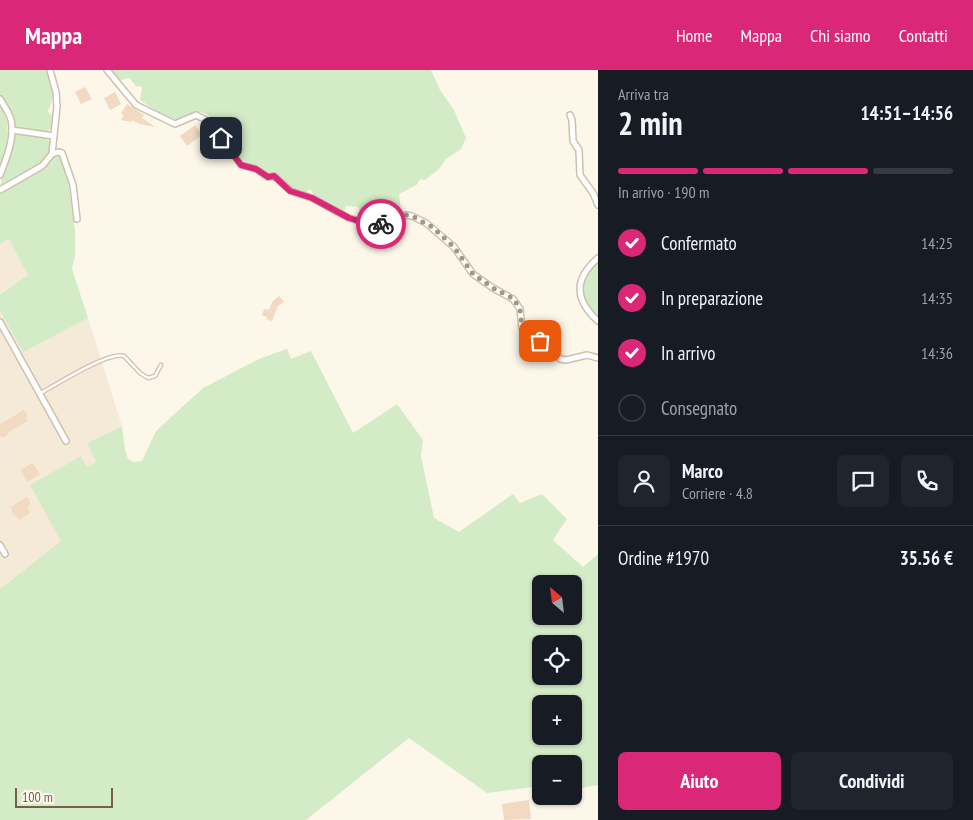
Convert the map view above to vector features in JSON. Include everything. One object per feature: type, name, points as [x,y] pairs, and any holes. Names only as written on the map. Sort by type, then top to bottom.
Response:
[{"type":"street","points":[[50,70],[56,92],[57,106],[52,154]]},
{"type":"street","points":[[107,70],[136,105],[154,115],[175,124],[196,115],[210,122],[237,162],[246,167],[256,169],[268,177],[274,176],[290,191],[312,198],[349,218],[372,225],[406,215],[426,223],[454,247],[473,274],[493,288],[514,299],[520,310],[522,328],[525,333],[551,347],[560,359],[566,360],[587,355],[598,358]]},
{"type":"street","points":[[0,99],[8,112],[12,130],[9,148],[0,175]]},
{"type":"street","points":[[570,115],[573,141],[578,150],[580,175],[593,193],[598,205]]},
{"type":"street","points":[[12,130],[54,136]]},
{"type":"street","points":[[0,190],[42,166],[52,154],[62,153],[72,178],[78,219]]},
{"type":"street","points":[[598,258],[584,272],[579,288],[587,309],[598,321]]},
{"type":"street","points":[[0,322],[66,441]]},
{"type":"street","points":[[0,545],[5,554]]},
{"type":"lane","points":[[40,394],[101,360],[116,355],[124,356],[140,373],[148,378],[156,376],[160,365]]},
{"type":"shaded area","points":[[9,239],[29,275],[0,293],[0,244]]},
{"type":"shaded area","points":[[0,311],[23,351],[88,318],[122,426],[87,443],[96,462],[87,467],[81,456],[61,541],[0,589]]},
{"type":"green space","points":[[0,70],[47,70],[52,96],[48,110],[49,114],[54,115],[53,127],[47,132],[21,129],[15,126],[12,114],[0,94]]},
{"type":"green space","points":[[111,70],[431,70],[440,90],[454,110],[466,138],[461,149],[446,159],[439,169],[425,180],[421,179],[418,184],[399,194],[401,210],[375,219],[362,215],[358,207],[346,206],[344,212],[314,195],[310,189],[306,192],[293,189],[280,176],[266,172],[258,165],[246,164],[210,117],[205,114],[194,113],[177,120],[159,113],[140,100],[142,87],[136,86],[129,78],[120,80]]},
{"type":"green space","points":[[0,104],[6,120],[8,135],[0,167]]},
{"type":"green space","points":[[16,133],[44,137],[51,143],[49,151],[39,165],[0,187],[13,135]]},
{"type":"green space","points":[[60,155],[67,173],[75,230],[75,256],[72,269],[88,318],[23,352],[0,311],[0,294],[28,275],[9,239],[0,244],[0,192],[44,167],[53,156]]},
{"type":"green space","points":[[598,261],[598,317],[587,303],[583,289],[587,275]]},
{"type":"green space","points":[[287,349],[291,359],[311,351],[353,433],[397,404],[423,440],[421,456],[434,518],[459,532],[513,494],[520,503],[542,494],[567,519],[553,540],[583,567],[598,554],[598,785],[582,788],[582,755],[532,755],[532,787],[487,793],[409,738],[306,820],[0,820],[0,589],[61,541],[30,485],[81,456],[87,467],[96,462],[87,443],[122,426],[128,459],[134,462],[142,461],[156,431],[203,388],[259,359]]},
{"type":"building","points":[[85,87],[92,99],[81,104],[75,92]]},
{"type":"building","points":[[115,92],[121,104],[110,110],[104,98]]},
{"type":"building","points":[[127,104],[144,115],[142,118],[155,127],[132,120],[132,122],[121,120],[124,115],[121,113]]},
{"type":"building","points":[[195,125],[202,135],[187,146],[180,136]]},
{"type":"building","points":[[279,296],[284,302],[278,306],[272,321],[266,319],[267,317],[262,315],[264,309],[269,310],[272,302]]},
{"type":"building","points":[[24,410],[28,421],[2,438],[0,435],[0,424]]},
{"type":"building","points":[[32,463],[40,474],[27,482],[21,470]]},
{"type":"building","points":[[27,497],[31,504],[27,507],[30,513],[19,520],[13,515],[11,507]]},
{"type":"building","points":[[529,800],[531,819],[504,820],[502,804]]},
{"type":"way so far","points":[[381,224],[406,215],[412,216],[432,227],[454,247],[473,274],[493,288],[514,299],[520,310],[522,328],[525,333],[540,341]]},
{"type":"route","points":[[221,138],[241,165],[256,169],[268,177],[274,176],[290,191],[312,198],[349,218],[372,225],[381,224]]}]
